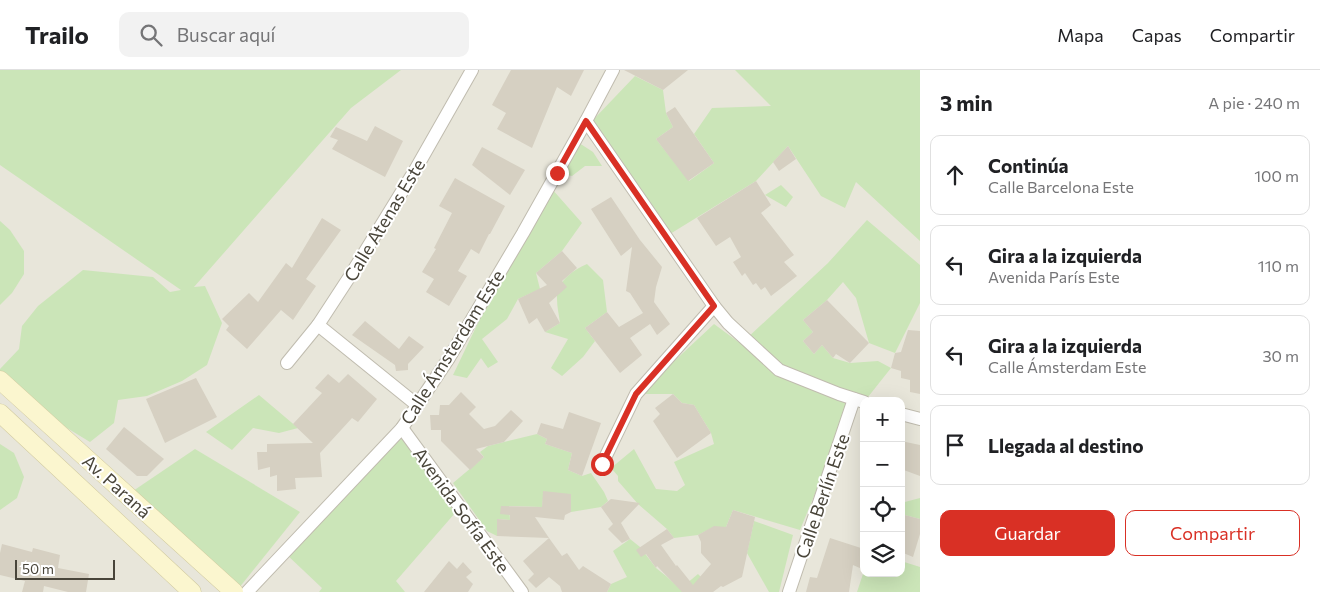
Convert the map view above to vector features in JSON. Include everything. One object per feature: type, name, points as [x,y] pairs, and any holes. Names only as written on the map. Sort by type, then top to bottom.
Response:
[{"type":"street","name":"Calle Atenas Este","points":[[286,363],[318,325],[350,276],[414,172],[472,70]]},
{"type":"street","name":"Calle Ámsterdam Este","points":[[247,592],[402,428],[448,358],[523,233],[613,70]]},
{"type":"street","points":[[586,121],[714,306],[728,323],[779,370],[838,394],[859,400]]},
{"type":"street","points":[[602,464],[636,394],[714,306]]},
{"type":"street","points":[[318,325],[417,404]]},
{"type":"street","name":"Av. Paraná","points":[[0,380],[234,592]]},
{"type":"street","name":"Calle Berlín Este","points":[[790,592],[859,400]]},
{"type":"street","name":"Av. Paraná","points":[[0,413],[192,592]]},
{"type":"street","points":[[905,415],[920,420]]},
{"type":"street","name":"Avenida Sofía Este","points":[[402,428],[522,592]]},
{"type":"shaded area","points":[[0,70],[920,70],[920,592],[0,592]]},
{"type":"green space","points":[[0,70],[401,70],[351,108],[194,287],[205,286],[222,323],[207,365],[182,381],[147,396],[118,400],[114,423],[90,442],[39,411],[0,375],[0,369],[19,349],[22,326],[38,306],[83,270],[153,277],[170,292],[181,290],[0,165]]},
{"type":"green space","points":[[735,70],[920,70],[920,241],[856,182],[845,208],[821,196],[788,146],[756,181],[670,234],[652,216],[593,120],[635,76],[663,90],[666,113],[673,127],[656,139],[689,181],[714,163],[694,134],[712,108],[771,106]]},
{"type":"green space","points":[[576,141],[593,152],[602,166],[585,166],[572,176],[557,173]]},
{"type":"green space","points":[[781,185],[793,197],[786,207],[765,195]]},
{"type":"green space","points":[[552,189],[582,223],[562,251],[536,273],[540,289],[518,299],[507,319],[482,339],[498,362],[488,368],[481,358],[467,378],[453,375],[488,302]]},
{"type":"green space","points":[[867,220],[920,265],[920,303],[895,353],[869,343],[856,298],[843,282],[827,300],[803,320],[813,332],[803,341],[814,354],[822,345],[833,358],[850,363],[878,361],[891,368],[868,397],[779,370],[746,339],[828,263]]},
{"type":"green space","points":[[0,221],[10,230],[24,251],[24,274],[12,293],[0,305]]},
{"type":"green space","points":[[587,264],[603,280],[607,312],[585,328],[595,341],[583,357],[562,376],[551,368],[568,339],[545,332],[560,323],[557,293],[562,282],[571,273]]},
{"type":"green space","points":[[714,324],[778,371],[854,399],[800,530],[733,510],[726,527],[714,527],[698,535],[674,538],[667,529],[638,504],[618,481],[618,476],[611,468],[634,449],[656,489],[677,491],[685,485],[674,462],[714,444],[711,433],[694,405],[682,403],[673,394],[639,394]]},
{"type":"green space","points":[[259,395],[298,428],[279,433],[253,428],[232,450],[206,432]]},
{"type":"green space","points":[[406,434],[455,513],[396,581],[405,592],[319,592],[322,588],[285,553]]},
{"type":"green space","points":[[537,434],[547,439],[545,444],[572,453],[568,470],[582,476],[591,473],[608,501],[601,507],[571,512],[544,491],[542,507],[509,506],[510,520],[497,519],[497,536],[487,531],[453,483],[484,457],[480,452],[488,446]]},
{"type":"green space","points":[[0,444],[14,453],[24,477],[17,498],[0,510]]},
{"type":"green space","points":[[195,449],[300,512],[239,588],[133,491]]},
{"type":"green space","points":[[920,498],[920,519],[905,515],[905,502]]},
{"type":"green space","points":[[754,521],[793,535],[779,592],[769,592],[747,553]]},
{"type":"green space","points":[[630,539],[640,547],[656,568],[680,589],[698,574],[706,582],[695,592],[607,592],[611,584],[627,577],[613,551]]},
{"type":"green space","points":[[905,562],[920,567],[920,592],[857,592],[862,577],[905,577]]},
{"type":"building","points":[[511,70],[584,70],[571,96],[557,87],[532,148],[497,129],[506,113],[492,105]]},
{"type":"building","points":[[624,70],[688,70],[663,90]]},
{"type":"building","points":[[675,107],[714,163],[688,181],[656,139],[673,127],[666,113]]},
{"type":"building","points":[[375,126],[403,141],[385,177],[332,149],[338,140],[330,137],[336,127],[367,141]]},
{"type":"building","points":[[788,146],[796,159],[779,171],[773,162]]},
{"type":"building","points":[[482,147],[525,170],[510,195],[472,165]]},
{"type":"building","points":[[455,178],[505,206],[479,254],[471,249],[458,271],[467,276],[449,306],[426,292],[434,279],[422,272],[436,249],[434,248],[452,213],[439,206]]},
{"type":"building","points":[[756,181],[771,205],[761,213],[794,255],[784,262],[797,276],[771,296],[765,287],[761,290],[756,283],[753,285],[745,273],[742,276],[733,262],[741,257],[730,237],[716,246],[697,218]]},
{"type":"building","points":[[611,197],[640,240],[662,267],[654,302],[670,324],[657,335],[650,324],[630,338],[642,355],[620,373],[585,328],[607,312],[619,327],[643,313],[630,293],[626,291],[632,247],[621,256],[591,209]]},
{"type":"building","points":[[322,218],[341,230],[306,279],[316,286],[293,320],[281,310],[247,349],[226,330],[229,326],[222,319],[249,293],[258,302],[286,263],[292,268]]},
{"type":"building","points":[[562,251],[577,268],[562,281],[567,287],[549,303],[560,323],[545,332],[537,318],[529,324],[518,299],[547,285],[536,273]]},
{"type":"building","points":[[827,300],[869,343],[850,363],[836,354],[833,358],[822,345],[814,354],[803,341],[813,332],[803,320]]},
{"type":"building","points":[[365,321],[399,349],[409,336],[424,347],[408,364],[408,370],[396,371],[395,365],[352,335]]},
{"type":"building","points":[[908,330],[920,331],[920,394],[910,392],[910,380],[901,378],[901,371],[891,368],[895,353],[901,352]]},
{"type":"building","points":[[328,374],[339,383],[348,374],[377,399],[358,422],[352,418],[320,453],[322,477],[295,478],[296,489],[277,491],[277,475],[270,477],[270,467],[258,470],[257,452],[267,452],[267,444],[313,443],[293,424],[322,393],[315,388]]},
{"type":"building","points":[[196,378],[217,417],[165,443],[146,399]]},
{"type":"building","points":[[461,392],[476,407],[469,414],[484,429],[495,426],[511,410],[523,421],[504,442],[476,449],[484,457],[470,470],[441,441],[441,430],[431,430],[430,415],[439,415],[440,405],[449,405]]},
{"type":"building","points":[[673,394],[682,403],[694,405],[711,433],[677,458],[653,421],[660,414],[655,408]]},
{"type":"building","points":[[569,412],[601,423],[582,476],[568,470],[572,453],[545,444],[547,439],[537,434],[541,423],[563,429]]},
{"type":"building","points":[[124,427],[164,459],[147,476],[137,476],[106,449]]},
{"type":"building","points":[[905,442],[920,445],[920,476],[905,470]]},
{"type":"building","points":[[543,491],[571,494],[571,512],[565,515],[564,520],[535,517],[549,538],[497,536],[497,519],[510,520],[510,515],[500,514],[501,506],[542,507]]},
{"type":"building","points":[[611,499],[640,503],[621,523],[630,539],[622,543],[608,529],[613,524],[601,507]]},
{"type":"building","points":[[733,510],[755,517],[742,577],[723,587],[721,586],[713,592],[682,592],[657,566],[656,568],[646,554],[641,557],[636,550],[667,529],[674,538],[661,545],[693,585],[711,564],[701,553],[701,542],[698,535],[714,526],[726,527]]},
{"type":"building","points":[[905,515],[920,519],[920,534],[913,557],[905,554]]},
{"type":"building","points":[[549,538],[562,556],[567,553],[579,570],[583,566],[611,584],[607,592],[562,592],[560,586],[549,577],[536,588],[528,580],[534,574],[523,561]]},
{"type":"building","points":[[830,538],[860,548],[860,568],[853,565],[849,592],[806,592],[810,577],[817,578]]},
{"type":"building","points":[[2,544],[32,552],[33,548],[60,555],[58,568],[89,574],[86,592],[68,592],[44,586],[43,592],[22,592],[25,581],[0,575]]},
{"type":"building","points":[[449,561],[457,569],[463,562],[472,572],[466,577],[473,584],[468,592],[424,592]]},
{"type":"route","points":[[557,173],[586,121],[714,306],[636,394],[602,464]]}]
